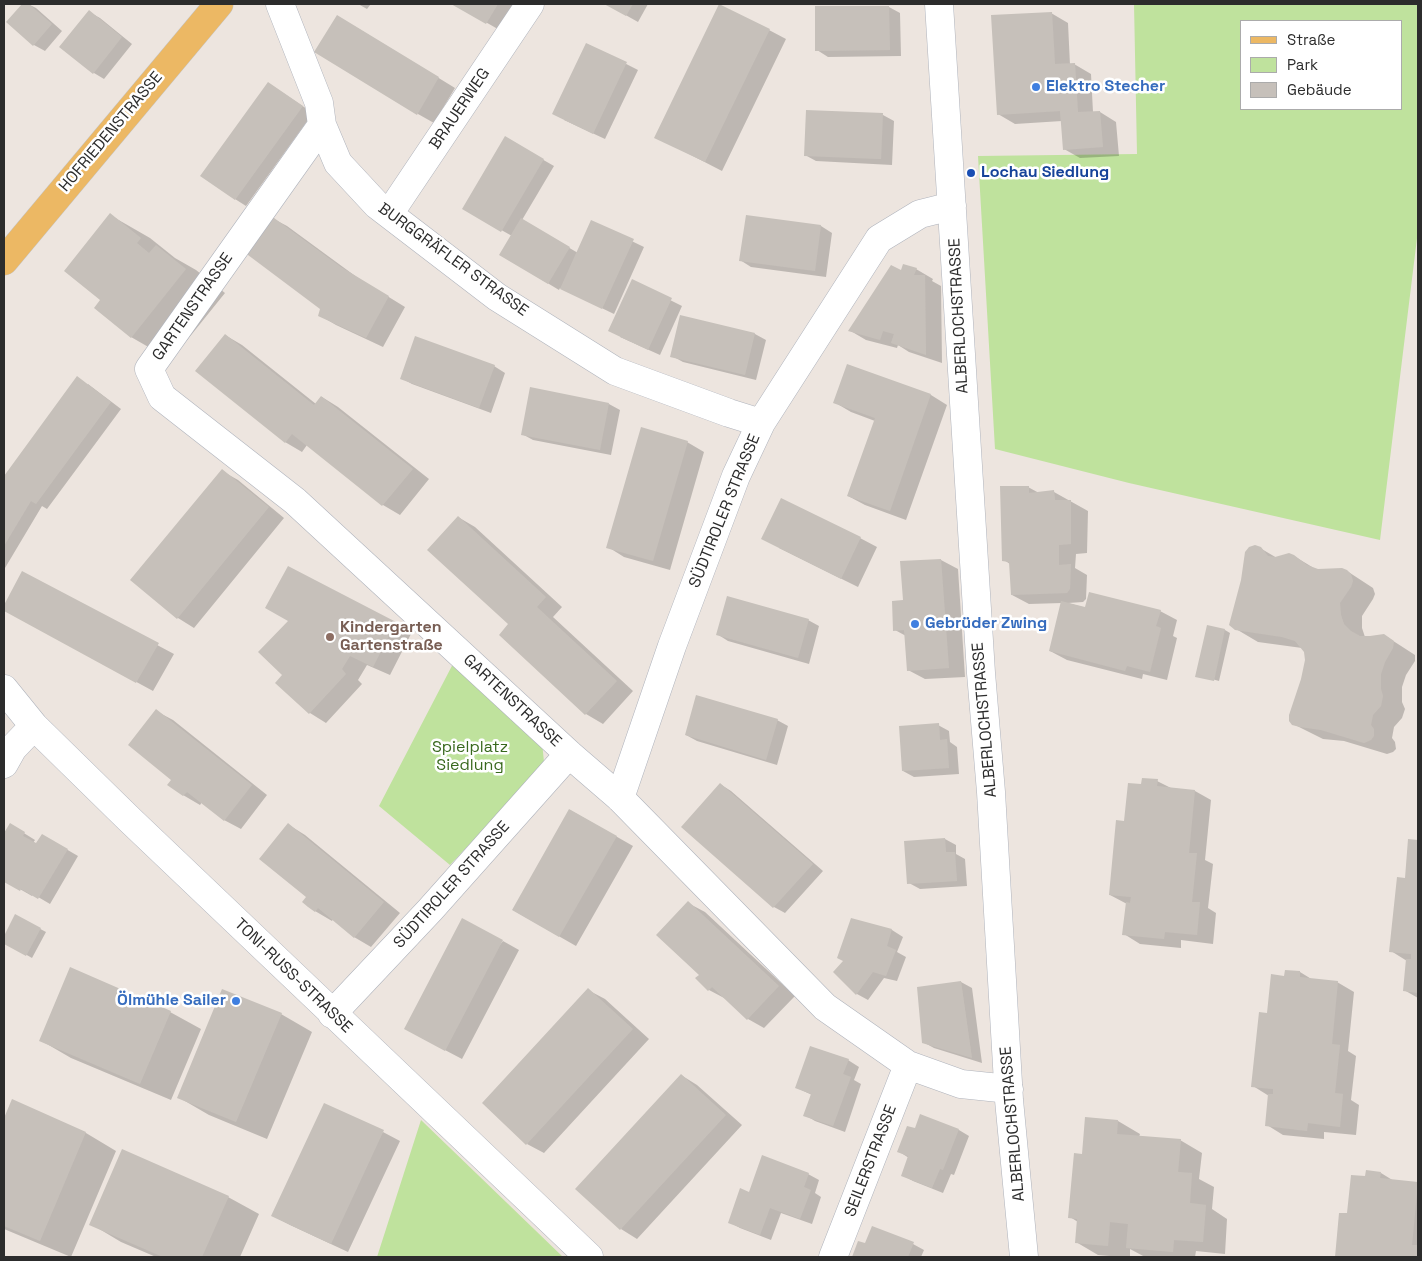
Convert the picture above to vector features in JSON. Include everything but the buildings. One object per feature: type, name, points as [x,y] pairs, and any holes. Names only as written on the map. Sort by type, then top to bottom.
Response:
[{"type":"main road","name":"HOFRIEDENSTRASSE","points":[[4,261],[219,4]]},
{"type":"street","name":"BURGGRÄFLER STRASSE","points":[[280,4],[318,102],[322,125],[338,163],[377,205],[497,296],[615,371],[729,414],[761,423]]},
{"type":"street","name":"BRAUERWEG","points":[[389,214],[530,4]]},
{"type":"street","name":"ALBERLOCHSTRASSE","points":[[938,4],[1009,1089],[1024,1257]]},
{"type":"street","name":"GARTENSTRASSE","points":[[322,125],[149,369],[162,397],[295,501],[569,754],[620,798],[825,1006],[908,1065],[962,1084],[1009,1089]]},
{"type":"street","name":"SÜDTIROLER STRASSE","points":[[620,798],[679,628],[736,476],[761,423],[880,239],[920,214],[952,206]]},
{"type":"street","name":"TONI-RUSS-STRASSE","points":[[4,689],[34,726],[332,1014],[589,1257]]},
{"type":"street","points":[[4,764],[13,748],[34,726]]},
{"type":"street","name":"SÜDTIROLER STRASSE","points":[[332,1014],[430,910],[569,754]]},
{"type":"street","name":"SEILERSTRASSE","points":[[833,1257],[908,1065]]},
{"type":"green space","points":[[1134,4],[1418,4],[1418,230],[1380,540],[1129,483],[995,449],[978,156],[1137,154]]},
{"type":"green space","name":"Spielplatz Siedlung","points":[[455,660],[542,742],[544,762],[539,770],[450,865],[379,806]]},
{"type":"green space","points":[[421,1120],[563,1257],[377,1257]]},
{"type":"place","name":"Elektro Stecher","points":[[1036,87]]},
{"type":"place","name":"Lochau Siedlung","points":[[971,173]]},
{"type":"place","name":"Gebrüder Zwing","points":[[915,624]]},
{"type":"place","name":"Kindergarten Gartenstraße","points":[[330,637]]},
{"type":"place","name":"Ölmühle Sailer","points":[[236,1001]]}]
